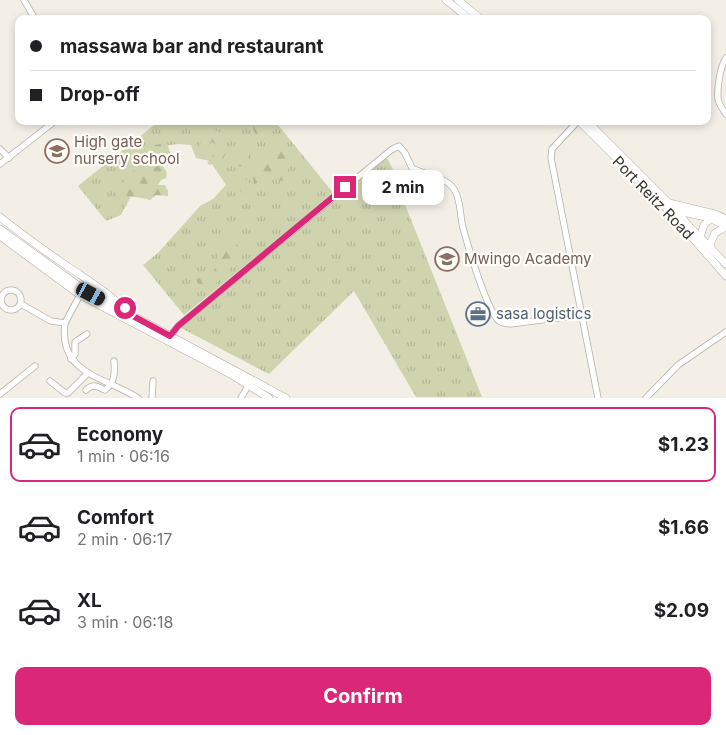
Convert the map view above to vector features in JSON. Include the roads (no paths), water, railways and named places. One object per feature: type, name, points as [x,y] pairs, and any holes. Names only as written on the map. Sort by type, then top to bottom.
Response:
[{"type":"main road","points":[[446,0],[465,15]]},
{"type":"main road","points":[[458,0],[476,15]]},
{"type":"main road","name":"Port Reitz Road","points":[[582,125],[671,208],[726,264]]},
{"type":"main road","points":[[590,125],[671,208],[726,219]]},
{"type":"main road","name":"Port Reitz Road","points":[[671,208],[726,276]]},
{"type":"main road","points":[[710,248],[715,233],[726,226],[712,216]]},
{"type":"main road","points":[[700,238],[701,231],[712,216]]},
{"type":"main road","points":[[0,217],[116,300],[133,316]]},
{"type":"main road","points":[[0,222],[82,282],[87,280]]},
{"type":"main road","points":[[0,229],[68,280],[286,398]]},
{"type":"main road","points":[[2,237],[80,295],[249,384],[269,398]]},
{"type":"street","points":[[24,0],[33,15]]},
{"type":"street","points":[[726,58],[721,72],[718,97],[726,114]]},
{"type":"street","points":[[0,164],[50,125]]},
{"type":"street","points":[[574,125],[552,149],[551,158],[598,398]]},
{"type":"street","points":[[170,336],[178,326],[376,162],[399,146],[405,153],[412,168],[450,184],[456,192],[463,228],[479,276],[491,310],[499,321],[503,324],[581,315]]},
{"type":"street","points":[[0,148],[9,158]]},
{"type":"street","points":[[80,295],[65,323],[64,342],[71,359],[79,368],[138,398]]},
{"type":"street","points":[[21,304],[51,321],[65,323]]},
{"type":"street","points":[[646,398],[678,365],[726,332]]},
{"type":"street","points":[[71,359],[75,354],[75,342],[87,334]]},
{"type":"street","points":[[86,390],[89,387],[97,386],[105,390],[112,384],[114,361]]},
{"type":"street","points":[[0,394],[35,366]]},
{"type":"street","points":[[50,380],[65,393],[68,393],[88,373]]},
{"type":"street","points":[[152,381],[152,398]]},
{"type":"street","points":[[241,398],[249,384]]},
{"type":"place","name":"High gate nursery school","points":[[57,151]]},
{"type":"place","name":"Mwingo Academy","points":[[447,259]]},
{"type":"place","name":"sasa logistics","points":[[478,314]]}]
